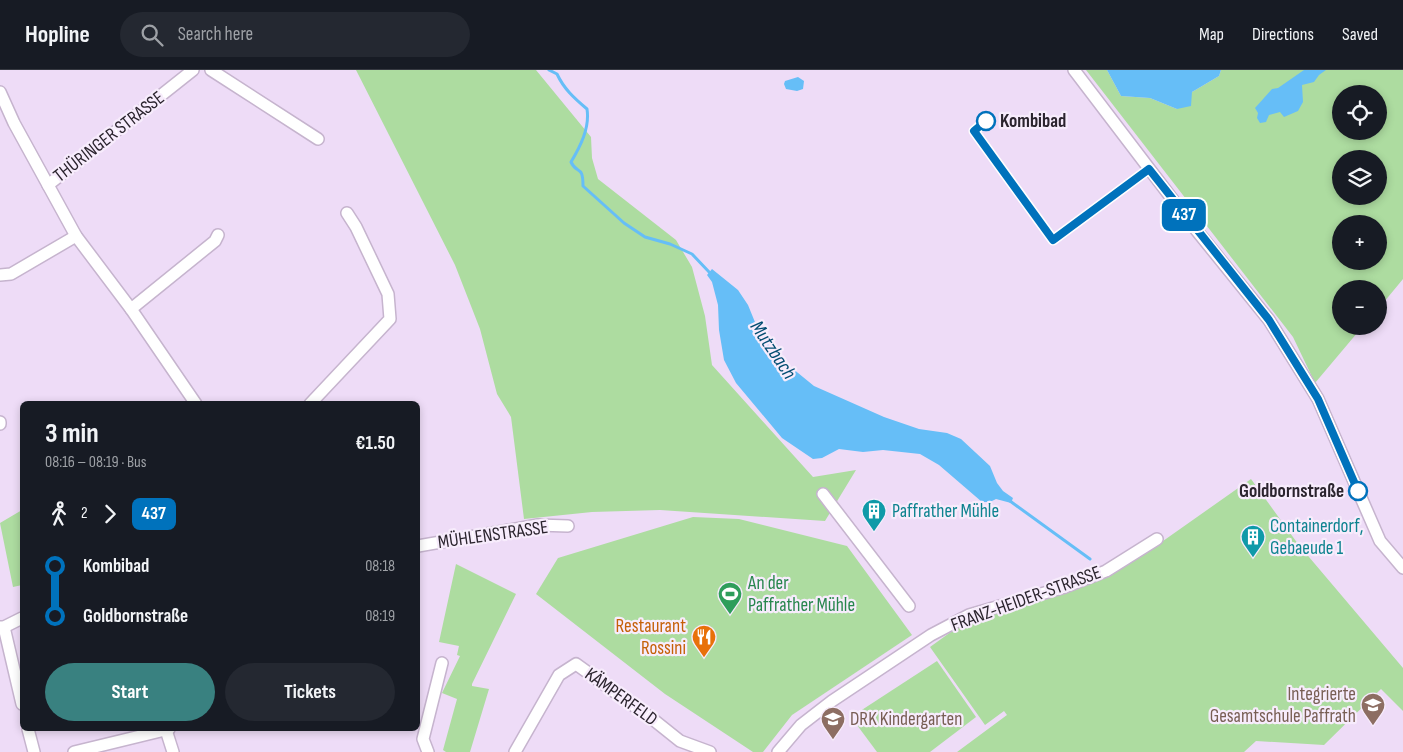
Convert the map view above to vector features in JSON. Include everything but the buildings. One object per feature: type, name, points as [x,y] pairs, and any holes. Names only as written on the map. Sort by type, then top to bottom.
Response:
[{"type":"street","name":"THÜRINGER STRASSE","points":[[48,185],[193,70]]},
{"type":"street","points":[[211,70],[318,139]]},
{"type":"street","points":[[1074,70],[1189,221],[1269,320],[1318,399],[1380,541],[1403,568]]},
{"type":"street","points":[[0,92],[14,123],[76,236],[131,309],[194,401]]},
{"type":"street","points":[[313,401],[390,319],[388,294],[356,227],[347,213]]},
{"type":"street","points":[[131,309],[215,241],[218,235]]},
{"type":"street","points":[[0,275],[10,274],[76,236]]},
{"type":"street","points":[[823,494],[909,606]]},
{"type":"street","name":"MÜHLENSTRASSE","points":[[420,546],[538,525],[568,526]]},
{"type":"street","name":"FRANZ-HEIDER-STRASSE","points":[[778,752],[801,725],[832,701],[931,635],[969,615],[1065,587],[1106,571],[1157,539]]},
{"type":"street","points":[[20,619],[2,627],[20,696]]},
{"type":"street","points":[[428,752],[423,739],[442,663]]},
{"type":"street","name":"KÄMPERFELD","points":[[515,752],[559,675],[576,664],[680,741],[710,752]]},
{"type":"street","points":[[29,731],[34,752]]},
{"type":"street","points":[[74,752],[159,731]]},
{"type":"street","points":[[168,731],[173,752]]},
{"type":"green space","points":[[356,70],[536,70],[591,137],[592,158],[598,179],[676,240],[692,267],[705,316],[712,365],[813,477],[856,470],[825,521],[660,510],[592,512],[524,519],[511,417],[497,394],[480,329],[455,265]]},
{"type":"green space","points":[[1086,70],[1107,70],[1121,96],[1150,98],[1177,109],[1192,92],[1219,76],[1221,70],[1403,70],[1403,279],[1387,298],[1387,280],[1332,280],[1332,335],[1355,335],[1315,383],[1293,337]]},
{"type":"green space","points":[[1251,479],[1298,544],[1403,668],[1403,711],[1381,689],[1324,745],[1256,741],[1244,752],[957,752],[1007,715],[1004,711],[985,725],[930,647],[955,629],[986,615],[1109,574],[1146,553]]},
{"type":"green space","points":[[20,511],[20,585],[13,587],[0,523]]},
{"type":"green space","name":"An der Paffrather Mühle","points":[[693,517],[739,519],[847,546],[912,635],[792,715],[763,752],[753,752],[665,694],[536,594],[558,558]]},
{"type":"green space","points":[[456,564],[516,594],[472,684],[472,686],[489,689],[470,752],[446,752],[443,750],[457,699],[442,693],[460,656],[457,655],[459,646],[439,642]]},
{"type":"green space","points":[[937,661],[976,717],[930,752],[877,752],[851,717]]},
{"type":"water","points":[[1107,70],[1221,70],[1219,76],[1192,92],[1191,106],[1177,109],[1150,98],[1121,96]]},
{"type":"water","points":[[1304,70],[1326,70],[1314,82],[1302,85],[1303,102],[1298,111],[1284,117],[1280,112],[1269,115],[1266,122],[1260,123],[1255,108],[1272,89],[1278,88]]},
{"type":"water","points":[[798,77],[804,81],[803,89],[797,91],[786,89],[785,81]]},
{"type":"water","points":[[712,269],[738,290],[748,305],[759,332],[776,355],[814,386],[884,417],[919,429],[947,433],[961,439],[990,466],[997,483],[1003,491],[1013,498],[1011,503],[996,499],[990,502],[982,502],[939,465],[920,454],[883,450],[863,452],[839,449],[822,458],[813,459],[782,438],[736,383],[724,360],[719,330],[718,305],[712,282],[707,275]]},
{"type":"waterway","name":"Mutzbach","points":[[549,70],[557,74],[570,93],[587,109],[586,130],[571,162],[581,172],[583,186],[624,223],[645,237],[670,244],[692,254],[710,273]]},
{"type":"waterway","name":"Mutzbach","points":[[1010,501],[1090,559]]},
{"type":"bus line","name":"437","points":[[986,121],[974,131],[1053,240],[1149,169],[1269,320],[1318,399],[1358,491]]},
{"type":"place","name":"Kombibad","points":[[986,121]]},
{"type":"place","name":"Goldbornstraße","points":[[1358,491]]},
{"type":"place","name":"Paffrather Mühle","points":[[874,532]]},
{"type":"place","name":"Containerdorf, Gebaeude 1","points":[[1253,558]]},
{"type":"place","name":"An der Paffrather Mühle","points":[[730,615]]},
{"type":"place","name":"Restaurant Rossini","points":[[704,658]]},
{"type":"place","name":"Integrierte Gesamtschule Paffrath","points":[[1373,726]]},
{"type":"place","name":"DRK Kindergarten","points":[[833,740]]}]
